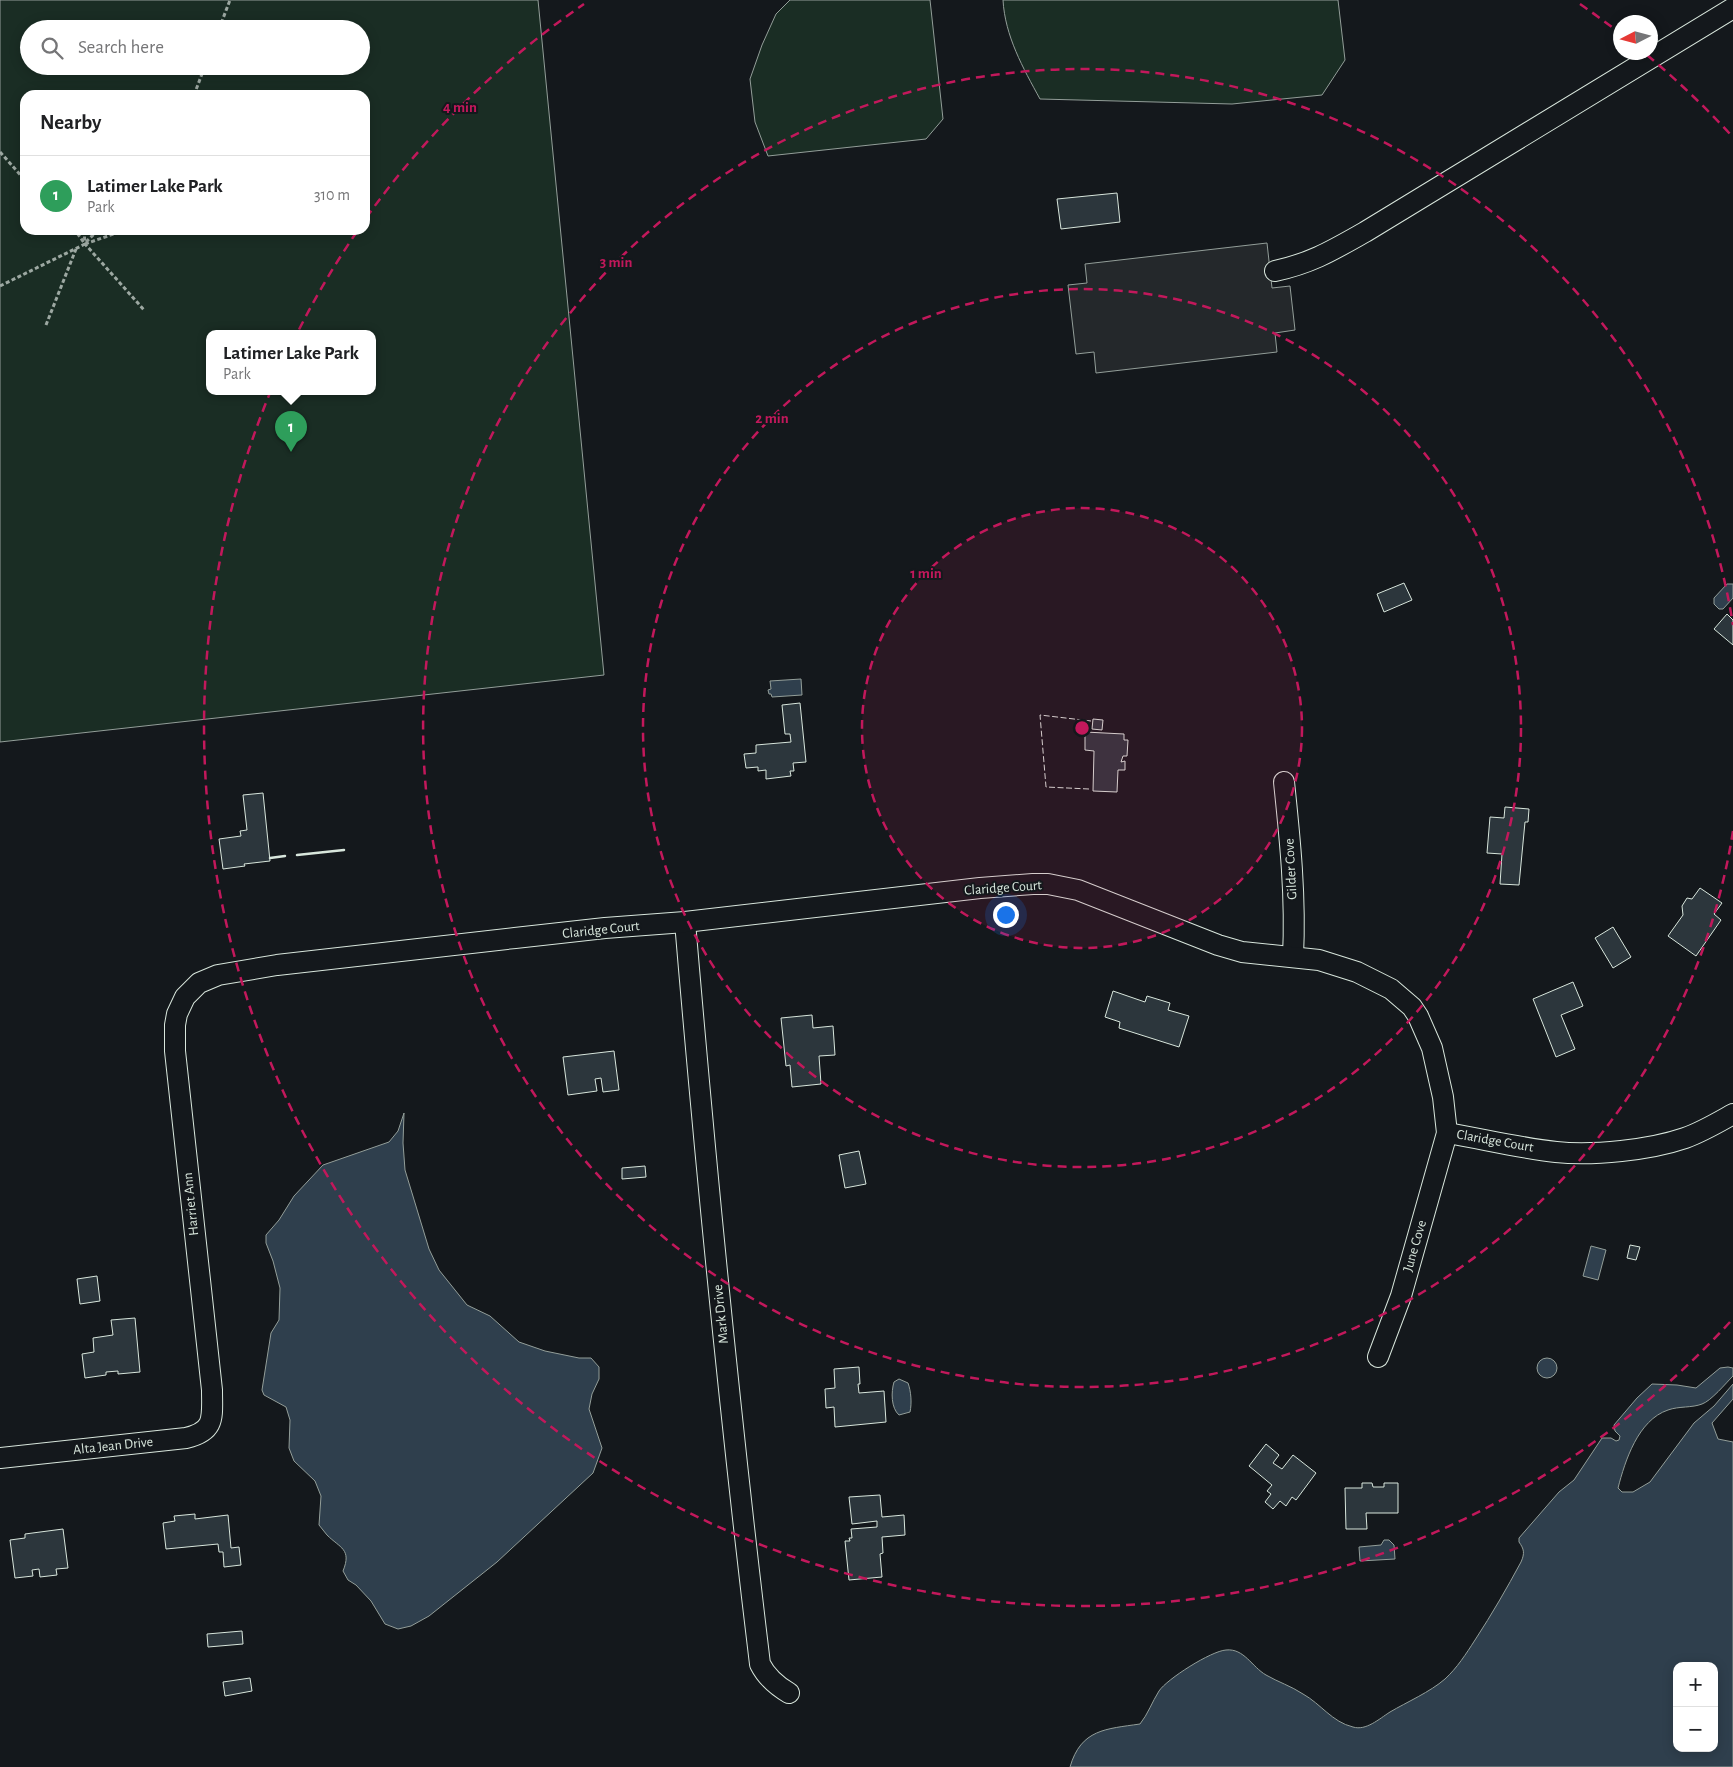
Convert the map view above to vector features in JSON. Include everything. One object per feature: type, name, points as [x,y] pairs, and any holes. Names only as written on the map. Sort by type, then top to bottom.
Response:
[{"type":"street","points":[[1275,271],[1320,258],[1513,143],[1733,8]]},
{"type":"street","name":"Gilder Cove","points":[[1284,782],[1289,835],[1294,938],[1293,956]]},
{"type":"street","name":"Claridge Court","points":[[185,997],[199,983],[218,975],[277,966],[605,928],[685,922],[980,888],[1048,884],[1078,890],[1218,945],[1242,952],[1319,960],[1357,972],[1391,989],[1412,1007],[1432,1048],[1443,1097],[1447,1133],[1557,1152],[1587,1153],[1665,1144],[1686,1138],[1709,1128],[1733,1114]]},
{"type":"street","name":"Mark Drive","points":[[685,922],[728,1383],[760,1664],[764,1672],[780,1688],[789,1693]]},
{"type":"street","name":"Harriet Ann","points":[[185,997],[177,1014],[175,1051],[211,1380],[212,1412]]},
{"type":"street","name":"June Cove","points":[[1378,1357],[1401,1296],[1447,1133]]},
{"type":"street","name":"Alta Jean Drive","points":[[0,1458],[186,1438],[199,1435],[207,1428],[210,1424],[212,1412]]},
{"type":"path","points":[[222,20],[230,0]]},
{"type":"path","points":[[196,90],[202,75]]},
{"type":"path","points":[[0,152],[20,174]]},
{"type":"path","points":[[79,235],[145,312]]},
{"type":"path","points":[[84,235],[85,244]]},
{"type":"path","points":[[85,244],[93,235]]},
{"type":"path","points":[[0,286],[76,248],[111,235]]},
{"type":"path","points":[[46,325],[76,248]]},
{"type":"green space","points":[[0,0],[538,0],[604,675],[0,742]]},
{"type":"green space","points":[[790,0],[930,0],[943,119],[926,139],[768,156],[755,122],[750,79],[776,14]]},
{"type":"green space","points":[[1003,0],[1338,0],[1345,60],[1322,95],[1232,104],[1040,99],[1021,64],[1011,39],[1004,13]]},
{"type":"shaded area","points":[[1267,243],[1272,288],[1290,286],[1295,330],[1275,333],[1277,352],[1096,373],[1094,352],[1076,354],[1068,285],[1087,283],[1085,264]]},
{"type":"water","points":[[1727,584],[1733,584],[1733,598],[1723,609],[1719,609],[1714,604],[1714,598]]},
{"type":"water","points":[[801,679],[802,695],[772,697],[769,694],[768,690],[771,689],[770,681]]},
{"type":"water","points":[[404,1113],[403,1143],[405,1170],[429,1249],[439,1270],[467,1305],[490,1316],[519,1342],[545,1351],[579,1358],[591,1358],[599,1367],[599,1379],[592,1394],[589,1409],[602,1448],[593,1473],[497,1562],[429,1616],[411,1626],[398,1629],[385,1624],[371,1601],[356,1585],[348,1580],[343,1571],[346,1558],[345,1553],[319,1525],[321,1496],[315,1481],[294,1461],[289,1448],[290,1420],[286,1407],[264,1395],[262,1390],[271,1333],[279,1320],[280,1288],[266,1243],[266,1235],[279,1220],[294,1196],[323,1165],[389,1142],[398,1131]]},
{"type":"water","points":[[1591,1246],[1606,1250],[1598,1280],[1583,1276]]},
{"type":"water","points":[[1547,1358],[1554,1361],[1557,1368],[1554,1375],[1547,1378],[1540,1375],[1537,1368],[1540,1361]]},
{"type":"water","points":[[1720,1368],[1733,1368],[1733,1376],[1706,1402],[1668,1410],[1658,1415],[1649,1423],[1634,1443],[1618,1488],[1622,1492],[1633,1492],[1650,1482],[1694,1423],[1714,1406],[1733,1384],[1733,1399],[1712,1423],[1718,1439],[1733,1442],[1733,1767],[1070,1767],[1075,1754],[1088,1738],[1096,1733],[1116,1727],[1140,1724],[1159,1691],[1164,1686],[1200,1660],[1226,1650],[1232,1650],[1243,1655],[1261,1672],[1298,1691],[1339,1721],[1353,1727],[1358,1728],[1372,1724],[1418,1697],[1445,1679],[1461,1661],[1521,1562],[1523,1549],[1519,1538],[1559,1492],[1574,1480],[1602,1438],[1619,1440],[1620,1436],[1615,1431],[1614,1425],[1637,1398],[1652,1384],[1696,1388]]},
{"type":"water","points":[[899,1379],[908,1383],[911,1401],[910,1412],[899,1415],[894,1408],[892,1390],[894,1382]]},
{"type":"water","points":[[1384,1540],[1389,1540],[1394,1545],[1395,1559],[1360,1561],[1359,1547],[1381,1545]]},
{"type":"building","points":[[1117,193],[1120,222],[1061,229],[1057,199]]},
{"type":"building","points":[[1404,583],[1412,600],[1384,612],[1377,594]]},
{"type":"building","points":[[1727,614],[1733,620],[1733,645],[1714,629]]},
{"type":"building","points":[[800,703],[806,762],[793,763],[794,771],[790,771],[791,776],[766,779],[766,770],[758,771],[758,767],[746,768],[744,754],[756,753],[756,745],[791,742],[790,734],[785,734],[782,705]]},
{"type":"building","points":[[1093,719],[1103,720],[1102,730],[1092,729]]},
{"type":"building","points":[[1085,732],[1124,734],[1124,740],[1128,740],[1127,756],[1123,756],[1121,762],[1125,761],[1125,770],[1118,770],[1117,792],[1093,791],[1094,751],[1085,750]]},
{"type":"building","points":[[263,793],[270,861],[223,869],[219,839],[241,836],[240,831],[247,830],[243,795]]},
{"type":"building","points":[[1505,807],[1529,809],[1528,822],[1525,822],[1519,885],[1500,884],[1502,854],[1487,853],[1490,817],[1504,818]]},
{"type":"building","points":[[1700,888],[1722,903],[1714,914],[1721,920],[1696,956],[1668,936],[1683,915],[1682,906],[1687,898],[1692,899]]},
{"type":"building","points":[[1613,927],[1631,957],[1613,968],[1595,938]]},
{"type":"building","points":[[1573,982],[1583,1006],[1561,1015],[1575,1049],[1556,1057],[1533,999]]},
{"type":"building","points":[[1113,991],[1145,1002],[1147,996],[1170,1003],[1168,1010],[1189,1016],[1179,1047],[1119,1028],[1120,1022],[1105,1017]]},
{"type":"building","points":[[812,1015],[813,1028],[833,1026],[835,1055],[819,1056],[821,1084],[792,1087],[790,1065],[786,1066],[781,1018]]},
{"type":"building","points":[[614,1051],[619,1090],[603,1092],[601,1078],[595,1079],[597,1091],[568,1095],[563,1057]]},
{"type":"building","points":[[859,1151],[866,1184],[845,1188],[839,1155]]},
{"type":"building","points":[[645,1166],[646,1177],[622,1179],[622,1168]]},
{"type":"building","points":[[1630,1245],[1640,1247],[1636,1260],[1627,1258]]},
{"type":"building","points":[[97,1276],[100,1301],[80,1304],[77,1279]]},
{"type":"building","points":[[135,1318],[140,1372],[118,1374],[118,1371],[106,1372],[106,1375],[85,1378],[82,1354],[94,1352],[93,1338],[113,1335],[111,1320]]},
{"type":"building","points":[[859,1367],[859,1393],[884,1391],[886,1422],[835,1427],[834,1407],[826,1408],[825,1389],[835,1388],[834,1369]]},
{"type":"building","points":[[1266,1444],[1279,1455],[1273,1463],[1282,1469],[1293,1455],[1316,1473],[1296,1500],[1292,1497],[1286,1506],[1280,1501],[1273,1509],[1265,1502],[1271,1494],[1267,1491],[1272,1485],[1249,1466]]},
{"type":"building","points":[[1362,1483],[1372,1483],[1373,1487],[1384,1487],[1384,1483],[1398,1483],[1398,1513],[1366,1513],[1367,1529],[1346,1529],[1345,1488],[1362,1488]]},
{"type":"building","points":[[880,1495],[882,1517],[904,1515],[905,1535],[882,1537],[883,1553],[880,1554],[882,1577],[849,1580],[845,1541],[850,1541],[849,1538],[852,1538],[851,1529],[877,1527],[877,1521],[852,1524],[849,1497]]},
{"type":"building","points":[[195,1514],[195,1519],[228,1515],[231,1548],[239,1547],[241,1565],[224,1567],[223,1552],[219,1552],[218,1544],[166,1549],[163,1523],[175,1521],[174,1516]]},
{"type":"building","points":[[63,1529],[68,1568],[56,1569],[57,1575],[40,1577],[39,1569],[32,1570],[33,1576],[15,1578],[10,1540],[25,1538],[25,1534]]},
{"type":"building","points":[[242,1631],[243,1644],[208,1647],[207,1634]]},
{"type":"building","points":[[250,1678],[252,1691],[225,1696],[223,1682]]},
{"type":"fence","points":[[1089,789],[1046,787],[1040,715],[1091,721]]},
{"type":"wall","points":[[297,855],[344,850]]},
{"type":"wall","points":[[270,858],[285,856]]},
{"type":"place","name":"Latimer Lake Park","points":[[291,452]]}]
